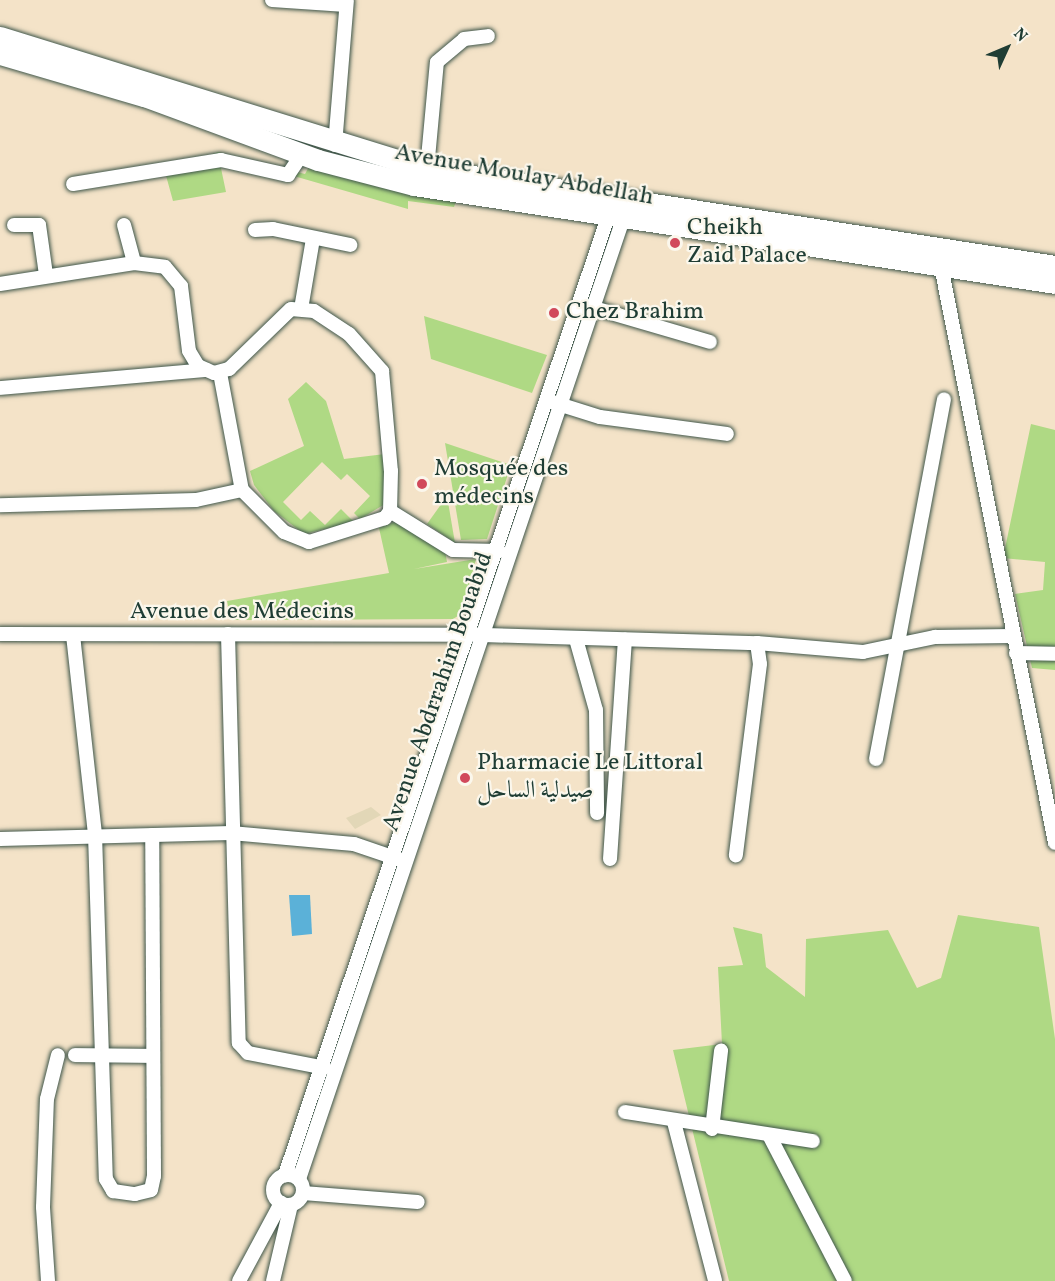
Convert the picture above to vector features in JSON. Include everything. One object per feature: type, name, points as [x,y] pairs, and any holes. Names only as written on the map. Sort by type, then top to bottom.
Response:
[{"type":"main road","name":"Avenue Moulay Abdellah","points":[[0,37],[116,69],[335,145],[427,169],[1055,266]]},
{"type":"main road","name":"Avenue Moulay Abdellah","points":[[0,54],[152,99],[302,154],[463,195],[1055,283]]},
{"type":"street","points":[[272,0],[346,3],[335,145]]},
{"type":"street","points":[[427,169],[437,62],[464,39],[488,36]]},
{"type":"street","points":[[73,184],[221,160],[288,175],[302,154]]},
{"type":"street","name":"Avenue Abdrrahim Bouabid","points":[[292,1177],[318,1067],[393,855],[467,637],[493,551],[579,304],[616,218]]},
{"type":"street","name":"Avenue Abdrrahim Bouabid","points":[[292,1177],[380,946],[405,862],[594,307],[616,218]]},
{"type":"street","points":[[14,225],[39,225],[46,275]]},
{"type":"street","points":[[124,225],[134,263]]},
{"type":"street","points":[[255,230],[273,229],[350,245]]},
{"type":"street","points":[[301,309],[313,239]]},
{"type":"street","points":[[0,284],[134,263],[158,265],[177,278],[189,351],[206,370]]},
{"type":"street","points":[[941,266],[1012,636],[1055,843]]},
{"type":"street","points":[[579,304],[710,342]]},
{"type":"street","points":[[301,309],[344,330],[382,371],[390,424],[390,512],[380,521],[341,536],[301,541],[242,490],[220,374],[284,315],[301,309]]},
{"type":"street","points":[[0,388],[206,370],[220,374]]},
{"type":"street","points":[[876,759],[944,399]]},
{"type":"street","points":[[545,401],[600,417],[727,434]]},
{"type":"street","points":[[0,505],[76,499],[171,501],[242,490]]},
{"type":"street","points":[[390,512],[453,550],[511,550]]},
{"type":"street","name":"Avenue des Médecins","points":[[0,634],[467,637],[483,635],[757,643],[825,653],[863,652],[899,644],[1012,636]]},
{"type":"street","points":[[228,634],[231,833],[239,1044],[248,1053],[334,1070]]},
{"type":"street","points":[[73,635],[95,834],[104,1055],[106,1184],[113,1191],[135,1194],[149,1192],[154,1181],[152,835]]},
{"type":"street","points":[[576,639],[597,710],[597,813]]},
{"type":"street","points":[[610,860],[625,640]]},
{"type":"street","points":[[736,855],[760,664],[757,643]]},
{"type":"street","points":[[1016,653],[1055,654]]},
{"type":"street","points":[[0,839],[95,834],[231,833],[354,844],[393,855],[405,862]]},
{"type":"street","points":[[363,941],[380,946]]},
{"type":"street","points":[[712,1129],[721,1051]]},
{"type":"street","points":[[75,1054],[153,1056]]},
{"type":"street","points":[[48,1281],[43,1207],[47,1099],[58,1055]]},
{"type":"street","points":[[626,1112],[712,1129],[813,1141]]},
{"type":"street","points":[[674,1122],[715,1281]]},
{"type":"street","points":[[770,1137],[845,1281]]},
{"type":"street","points":[[273,1281],[286,1204],[273,1187],[292,1177],[303,1193]]},
{"type":"street","points":[[239,1281],[286,1204],[303,1193],[418,1202]]},
{"type":"shaded area","points":[[371,807],[381,815],[355,829],[346,818]]},
{"type":"green space","points":[[218,152],[305,174],[310,165],[456,201],[454,207],[408,201],[408,209],[218,154],[226,192],[173,201],[165,172]]},
{"type":"green space","points":[[424,316],[547,355],[532,393],[431,359]]},
{"type":"green space","points":[[306,382],[326,401],[344,459],[385,454],[385,504],[360,519],[354,513],[370,496],[347,474],[341,480],[322,462],[283,502],[301,520],[310,511],[325,525],[341,509],[354,522],[304,534],[274,511],[254,485],[250,471],[304,446],[288,399]]},
{"type":"green space","points":[[1031,424],[1055,430],[1055,670],[1032,668],[1015,594],[1043,590],[1045,562],[1003,558]]},
{"type":"green space","points":[[445,443],[511,465],[487,539],[461,540]]},
{"type":"green space","points":[[447,496],[455,543],[427,524]]},
{"type":"green space","points":[[397,521],[445,551],[447,562],[414,569],[476,559],[461,614],[453,619],[231,620],[227,601],[389,573],[379,528]]},
{"type":"green space","points":[[958,915],[1039,927],[1055,1039],[1055,1281],[729,1281],[673,1050],[722,1044],[718,967],[743,965],[733,927],[762,934],[766,967],[805,997],[806,939],[888,930],[917,988],[941,978]]},
{"type":"water","points":[[289,895],[310,895],[312,934],[292,936]]},
{"type":"place","name":"Cheikh Zaid Palace","points":[[675,243]]},
{"type":"place","name":"Chez Brahim","points":[[554,313]]},
{"type":"place","name":"Mosquée des médecins","points":[[422,484]]},
{"type":"place","name":"Pharmacie Le Littoral صيدلية الساحل","points":[[465,778]]}]
